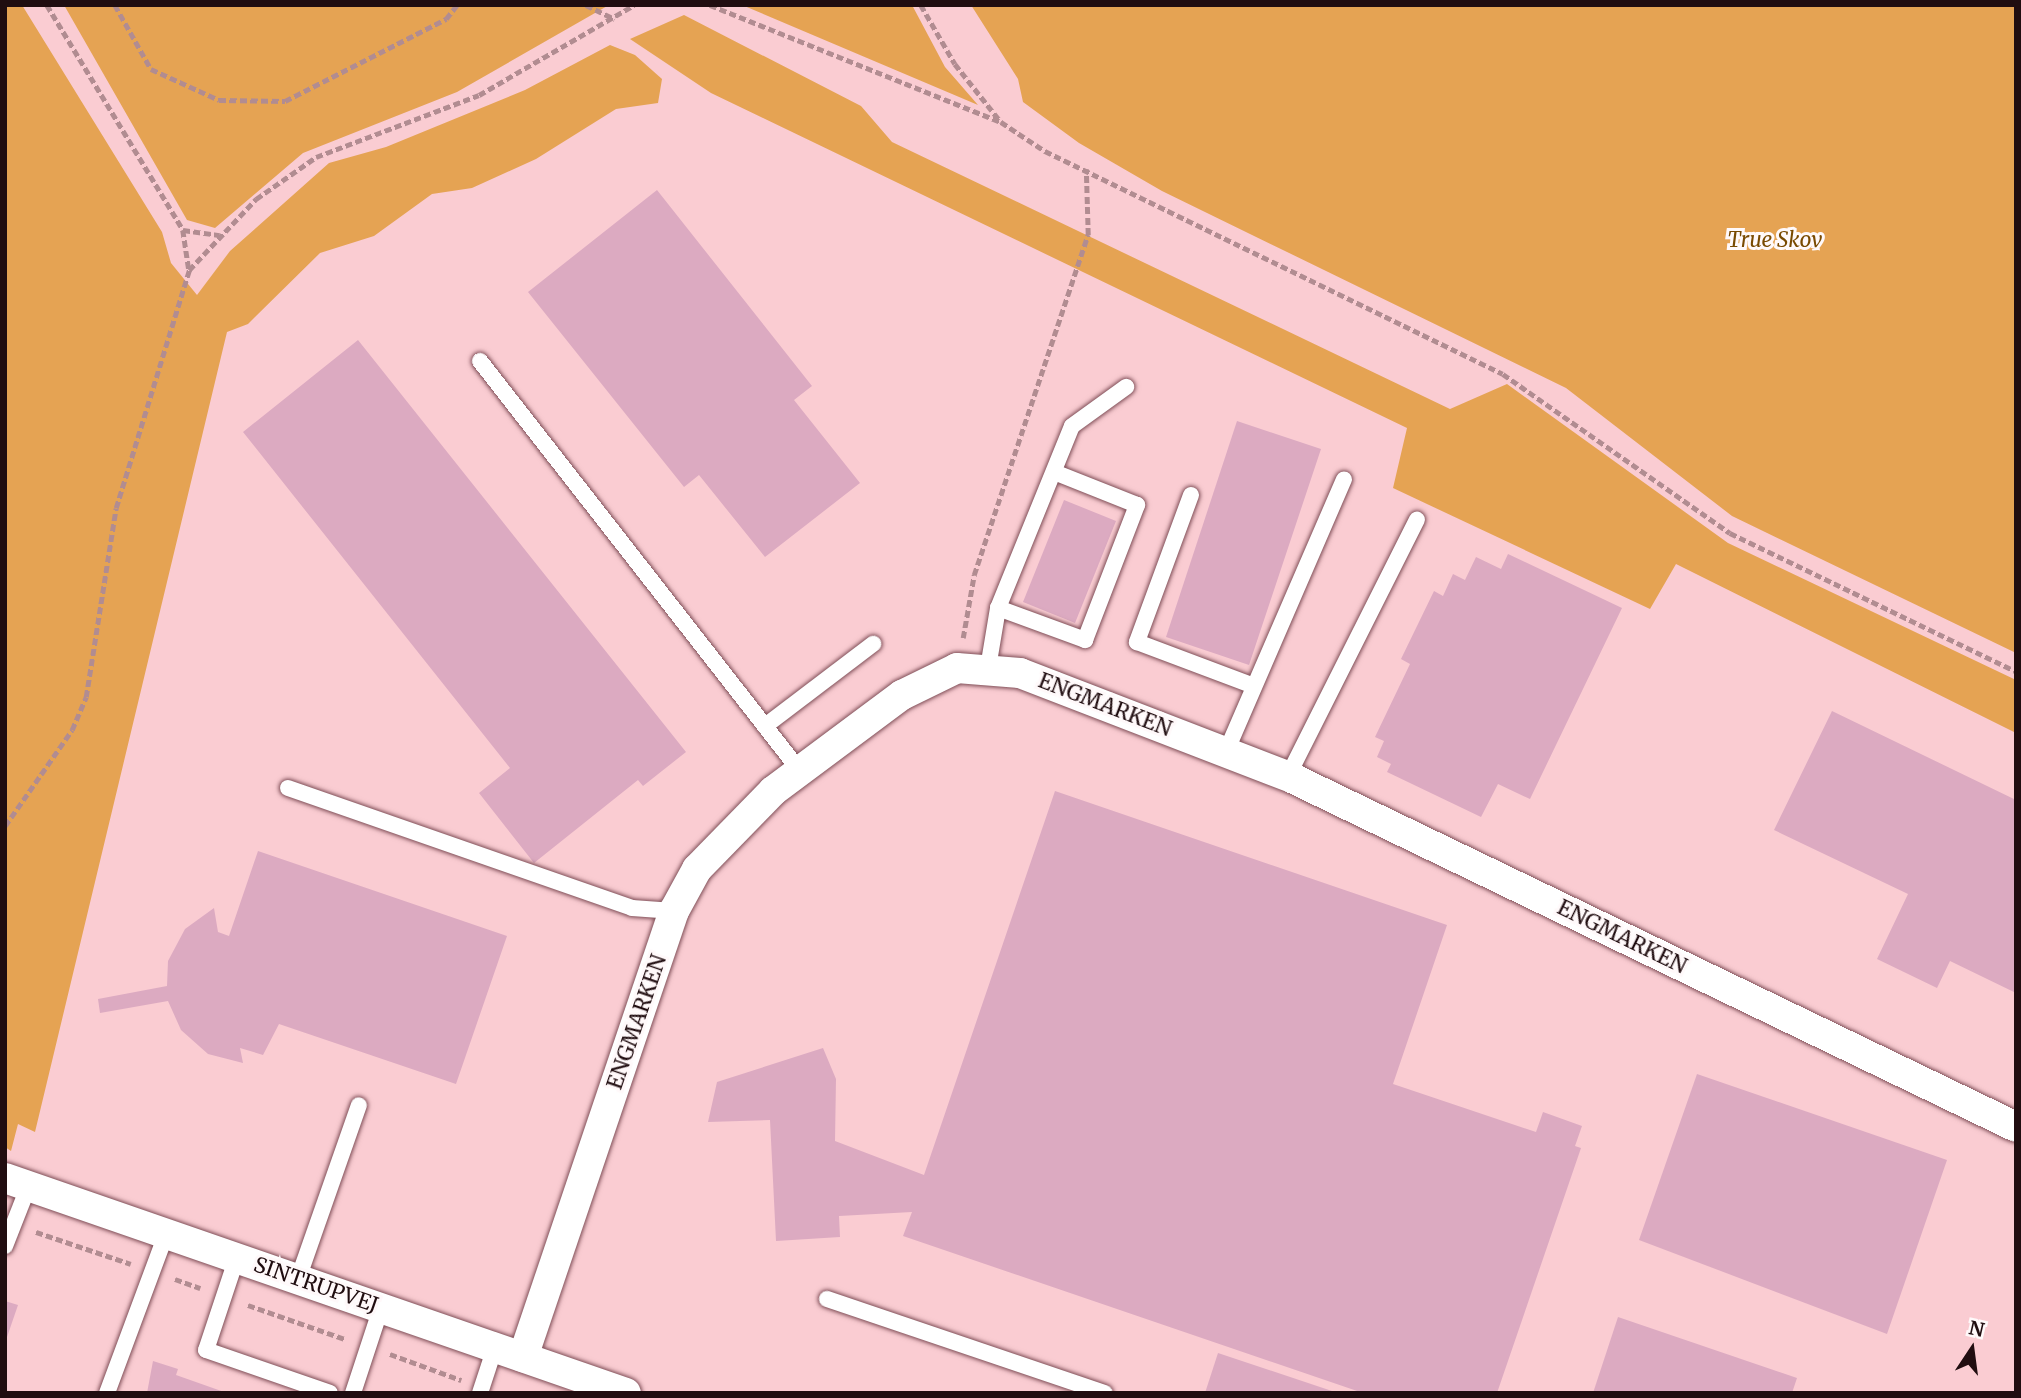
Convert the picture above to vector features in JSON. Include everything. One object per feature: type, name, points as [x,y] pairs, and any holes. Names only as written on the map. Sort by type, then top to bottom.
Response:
[{"type":"street","name":"ENGMARKEN","points":[[523,1357],[674,911],[730,830],[800,771],[902,695],[957,668],[988,668],[1071,691],[1288,776],[2016,1127]]},
{"type":"street","name":"SINTRUPVEJ","points":[[17,1182],[626,1393]]},
{"type":"lane","points":[[480,361],[800,771]]},
{"type":"lane","points":[[988,668],[998,608],[1072,426],[1126,387]]},
{"type":"lane","points":[[998,608],[1085,640],[1137,505],[1054,472]]},
{"type":"lane","points":[[1226,752],[1343,479]]},
{"type":"lane","points":[[1191,495],[1137,642],[1254,686]]},
{"type":"lane","points":[[1288,776],[1417,520]]},
{"type":"lane","points":[[765,726],[873,644]]},
{"type":"lane","points":[[288,788],[632,908],[674,911]]},
{"type":"lane","points":[[298,1279],[359,1105]]},
{"type":"lane","points":[[5,1246],[13,1224],[17,1182]]},
{"type":"lane","points":[[107,1393],[167,1233]]},
{"type":"lane","points":[[237,1257],[206,1350],[330,1393]]},
{"type":"lane","points":[[827,1299],[1104,1393]]},
{"type":"lane","points":[[353,1393],[381,1308]]},
{"type":"lane","points":[[481,1390],[495,1347]]},
{"type":"path","points":[[47,5],[183,230],[189,271]]},
{"type":"path","points":[[115,5],[151,69],[219,100],[285,101],[446,19],[457,5]]},
{"type":"path","points":[[586,5],[615,19]]},
{"type":"path","points":[[5,826],[72,730],[86,697],[116,508],[189,271],[256,200],[316,157],[479,95],[615,19],[634,5]]},
{"type":"path","points":[[710,5],[1001,122],[1086,169],[1503,374],[1730,533],[2016,671]]},
{"type":"path","points":[[921,5],[955,64],[1001,122]]},
{"type":"path","points":[[957,668],[974,575],[1088,235],[1086,169]]},
{"type":"path","points":[[183,230],[221,235]]},
{"type":"path","points":[[13,1224],[368,1347],[481,1390]]},
{"type":"green space","points":[[5,5],[22,5],[162,232],[171,263],[197,295],[230,251],[329,163],[386,147],[525,90],[610,45],[635,55],[662,79],[658,103],[616,109],[536,159],[472,188],[432,194],[374,236],[320,253],[248,324],[227,332],[35,1132],[18,1124],[11,1151],[5,1147]]},
{"type":"green space","points":[[64,5],[609,5],[457,92],[303,153],[215,228],[187,220]]},
{"type":"green space","points":[[742,5],[912,5],[945,67],[978,105]]},
{"type":"green space","name":"True Skov","points":[[971,5],[2016,5],[2016,653],[1732,516],[1566,388],[1162,191],[1079,143],[1023,102],[1018,79]]},
{"type":"green space","points":[[684,15],[861,106],[892,142],[1450,409],[1507,384],[1728,543],[2016,680],[2016,733],[1676,564],[1650,609],[1393,488],[1407,428],[711,93],[630,39]]},
{"type":"building","points":[[657,190],[812,386],[794,400],[860,483],[765,557],[699,475],[684,487],[528,292]]},
{"type":"building","points":[[358,340],[686,752],[643,786],[638,780],[534,863],[479,793],[510,768],[243,432]]},
{"type":"building","points":[[1237,421],[1321,449],[1249,665],[1166,637]]},
{"type":"building","points":[[1064,500],[1116,521],[1075,623],[1023,602]]},
{"type":"building","points":[[1508,554],[1622,608],[1530,799],[1498,784],[1481,817],[1387,772],[1391,764],[1377,757],[1384,741],[1375,737],[1410,664],[1401,659],[1434,591],[1443,596],[1453,574],[1465,580],[1476,557],[1501,569]]},
{"type":"building","points":[[1832,711],[2016,800],[2016,993],[1950,961],[1937,988],[1877,959],[1908,894],[1774,830]]},
{"type":"building","points":[[1055,791],[1447,925],[1393,1084],[1536,1132],[1543,1112],[1582,1126],[1575,1146],[1581,1148],[1497,1393],[1363,1393],[903,1236],[912,1212],[839,1216],[840,1237],[776,1241],[770,1120],[708,1122],[717,1082],[823,1048],[836,1079],[835,1141],[924,1175]]},
{"type":"building","points":[[258,851],[507,936],[456,1084],[279,1024],[263,1055],[240,1048],[243,1063],[208,1054],[181,1030],[168,1001],[100,1013],[98,999],[167,986],[168,961],[185,929],[214,908],[218,932],[229,936]]},
{"type":"building","points":[[1697,1074],[1947,1160],[1887,1334],[1639,1240]]},
{"type":"building","points":[[5,1301],[18,1305],[6,1340],[5,1340]]},
{"type":"building","points":[[1618,1317],[1797,1378],[1792,1393],[1593,1393]]},
{"type":"building","points":[[1218,1353],[1335,1392],[1335,1393],[1205,1393]]},
{"type":"building","points":[[153,1361],[178,1369],[176,1375],[227,1393],[147,1393]]}]
